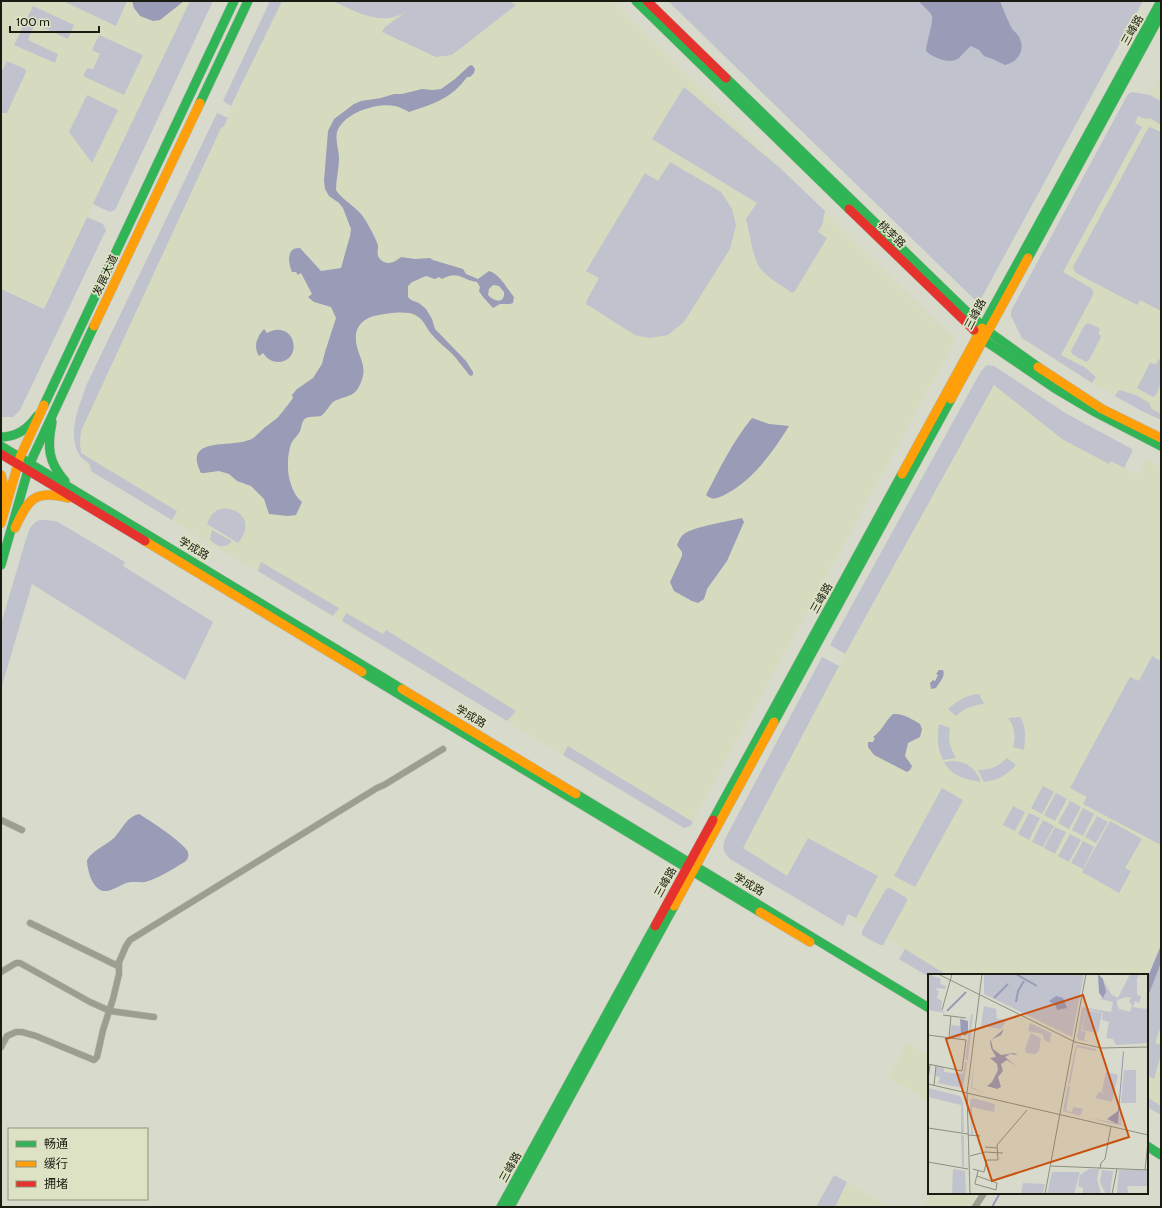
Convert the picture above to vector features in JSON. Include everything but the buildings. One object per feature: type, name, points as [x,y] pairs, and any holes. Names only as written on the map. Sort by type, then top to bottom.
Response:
[{"type":"main road","name":"发展大道","points":[[1,523],[19,461],[234,1]]},
{"type":"main road","name":"发展大道","points":[[1,565],[29,466],[248,1]]},
{"type":"main road","name":"桃李路","points":[[636,1],[983,333],[1056,389],[1095,412],[1161,446]]},
{"type":"main road","name":"桃李路","points":[[647,1],[983,333],[1098,406],[1161,438]]},
{"type":"main road","name":"三峰路","points":[[510,1207],[692,867],[983,333],[1161,1]]},
{"type":"main road","name":"三峰路","points":[[983,333],[1161,14]]},
{"type":"main road","points":[[1,437],[14,436],[26,428],[33,422],[47,400]]},
{"type":"main road","points":[[56,406],[48,450],[54,467],[64,481],[86,501]]},
{"type":"main road","name":"学成路","points":[[1,446],[19,461]]},
{"type":"main road","name":"学成路","points":[[1,454],[29,466],[692,867],[928,1007]]},
{"type":"main road","points":[[1,475],[5,492],[1,511]]},
{"type":"main road","points":[[5,552],[19,518],[27,505],[36,496],[54,494],[86,501]]},
{"type":"main road","name":"三峰路","points":[[502,1207],[692,867]]},
{"type":"main road","name":"学成路","points":[[692,867],[928,1013]]},
{"type":"main road","points":[[1148,1140],[1161,1148]]},
{"type":"main road","points":[[1148,1147],[1161,1154]]},
{"type":"street","points":[[1,1047],[7,1036],[16,1032],[22,1032],[36,1036],[94,1060],[97,1057],[103,1030],[110,1011],[119,974],[118,966],[121,955],[126,946],[135,936],[443,749]]},
{"type":"street","points":[[1,820],[22,830]]},
{"type":"street","points":[[30,923],[118,966]]},
{"type":"street","points":[[1,972],[16,963],[20,964],[90,1002],[110,1011],[154,1017]]},
{"type":"street","points":[[975,1207],[983,1194]]},
{"type":"shaded area","points":[[1,1],[190,1],[12,376],[1,383]]},
{"type":"shaded area","points":[[63,1],[127,1],[116,26]]},
{"type":"shaded area","points":[[190,1],[213,1],[115,210],[110,212],[93,204]]},
{"type":"shaded area","points":[[270,1],[282,1],[231,106],[223,101]]},
{"type":"shaded area","points":[[282,1],[613,1],[861,248],[954,338],[955,341],[953,345],[690,826],[684,828],[87,469],[81,456],[81,431],[221,128]]},
{"type":"shaded area","points":[[333,1],[508,1],[516,5],[452,55],[436,57],[382,32],[385,27],[406,12],[394,17],[370,17]]},
{"type":"shaded area","points":[[668,1],[1143,1],[982,297],[976,301]]},
{"type":"shaded area","points":[[33,6],[74,25],[68,39],[35,24],[28,40],[58,54],[55,63],[14,45]]},
{"type":"shaded area","points":[[99,35],[143,55],[124,95],[83,76],[87,68],[93,69],[100,54],[92,50]]},
{"type":"shaded area","points":[[7,61],[25,69],[26,72],[7,113],[1,113],[1,73]]},
{"type":"shaded area","points":[[1161,75],[1161,420],[1140,410],[1080,375],[1022,338],[1020,333]]},
{"type":"shaded area","points":[[684,87],[781,169],[825,211],[822,225],[818,232],[827,238],[795,291],[792,293],[770,278],[757,263],[746,219],[757,203],[652,139]]},
{"type":"shaded area","points":[[1132,92],[1150,95],[1161,101],[1161,125],[1150,118],[1145,119],[1138,116],[1135,123],[1142,127],[1063,272],[1091,288],[1094,293],[1061,355],[1086,368],[1096,377],[1092,383],[1022,338],[1011,316],[1011,311],[1128,94]]},
{"type":"shaded area","points":[[87,95],[118,110],[92,163],[69,132]]},
{"type":"shaded area","points":[[217,113],[228,118],[224,126],[221,128],[81,431],[81,453],[177,511],[172,520],[91,471],[90,465],[80,456],[74,438],[74,429],[75,420],[86,386]]},
{"type":"shaded area","points":[[1150,127],[1161,132],[1161,311],[1140,300],[1137,305],[1076,273],[1073,268]]},
{"type":"shaded area","points":[[670,162],[721,192],[732,209],[736,225],[730,249],[684,322],[668,335],[649,338],[635,335],[586,304],[599,278],[586,271],[645,173],[658,181]]},
{"type":"shaded area","points":[[87,217],[103,224],[106,230],[20,410],[13,417],[1,417],[1,289],[44,309]]},
{"type":"shaded area","points":[[1088,323],[1099,328],[1100,330],[1098,333],[1101,337],[1089,360],[1086,362],[1072,354],[1071,351],[1084,326]]},
{"type":"shaded area","points":[[1159,359],[1161,360],[1160,381],[1158,391],[1153,397],[1137,388],[1150,363],[1156,364]]},
{"type":"shaded area","points":[[987,365],[994,366],[1067,414],[1132,449],[1132,452],[1124,468],[1111,461],[1109,464],[1062,439],[994,385],[845,654],[830,645],[981,371]]},
{"type":"shaded area","points":[[994,385],[1109,464],[1111,461],[1138,475],[1147,460],[1161,465],[1161,945],[1148,976],[1148,974],[945,974],[848,915],[743,848],[845,654]]},
{"type":"shaded area","points":[[1119,390],[1136,395],[1149,403],[1152,409],[1161,414],[1161,420],[1115,396]]},
{"type":"shaded area","points":[[226,508],[239,513],[245,521],[245,531],[238,543],[207,524],[210,517],[214,513]]},
{"type":"shaded area","points":[[40,520],[58,522],[125,562],[123,566],[213,622],[185,680],[32,584],[1,689],[1,624],[28,533],[32,525]]},
{"type":"shaded area","points":[[212,530],[232,541],[223,546],[215,544],[210,539]]},
{"type":"shaded area","points":[[261,562],[339,608],[333,616],[258,571]]},
{"type":"shaded area","points":[[346,613],[383,634],[386,630],[516,711],[507,721],[342,621]]},
{"type":"shaded area","points":[[1152,656],[1161,661],[1161,845],[1083,804],[1087,797],[1070,788],[1130,677],[1139,681]]},
{"type":"shaded area","points":[[822,657],[839,666],[743,848],[787,876],[808,838],[878,876],[856,918],[848,914],[843,926],[730,859],[723,848],[725,839]]},
{"type":"shaded area","points":[[979,694],[984,704],[969,707],[956,716],[948,709],[962,699]]},
{"type":"shaded area","points":[[1020,717],[1025,729],[1024,750],[1013,747],[1014,732],[1012,724],[1008,718]]},
{"type":"shaded area","points":[[939,724],[950,728],[950,744],[956,758],[943,760],[938,743]]},
{"type":"shaded area","points":[[568,746],[693,822],[690,826],[684,828],[563,755]]},
{"type":"shaded area","points":[[1007,758],[1016,765],[1002,776],[994,780],[984,782],[978,770],[994,767]]},
{"type":"shaded area","points":[[952,761],[966,764],[974,770],[981,782],[970,780],[955,774],[944,762]]},
{"type":"shaded area","points":[[1043,786],[1054,792],[1042,814],[1031,808]]},
{"type":"shaded area","points":[[942,788],[963,800],[915,887],[894,876]]},
{"type":"shaded area","points":[[1056,793],[1067,799],[1055,821],[1044,815]]},
{"type":"shaded area","points":[[1070,801],[1081,807],[1069,829],[1058,823]]},
{"type":"shaded area","points":[[1013,806],[1025,812],[1015,831],[1003,825]]},
{"type":"shaded area","points":[[1083,808],[1094,814],[1083,836],[1072,830]]},
{"type":"shaded area","points":[[1029,813],[1040,818],[1029,840],[1018,834]]},
{"type":"shaded area","points":[[1097,816],[1108,822],[1096,843],[1085,837]]},
{"type":"shaded area","points":[[1043,820],[1054,826],[1043,847],[1032,842]]},
{"type":"shaded area","points":[[1110,821],[1142,839],[1125,868],[1131,871],[1119,893],[1082,872]]},
{"type":"shaded area","points":[[1055,827],[1066,832],[1055,854],[1044,848]]},
{"type":"shaded area","points":[[1070,834],[1081,840],[1069,862],[1058,856]]},
{"type":"shaded area","points":[[1083,841],[1094,847],[1083,869],[1071,863]]},
{"type":"shaded area","points":[[890,888],[907,898],[907,901],[883,945],[880,945],[862,935],[862,931],[886,889]]},
{"type":"shaded area","points":[[905,949],[945,974],[928,974],[928,976],[899,959]]},
{"type":"shaded area","points":[[1161,963],[1161,1026],[1155,1043],[1161,1045],[1161,1054],[1154,1079],[1148,1076],[1148,996]]},
{"type":"shaded area","points":[[1161,964],[1161,1106],[1148,1098],[1148,997]]},
{"type":"shaded area","points":[[908,1042],[928,1054],[928,1101],[888,1078]]},
{"type":"shaded area","points":[[1148,1098],[1161,1106],[1161,1115],[1148,1108]]},
{"type":"shaded area","points":[[834,1175],[847,1182],[835,1207],[816,1207]]},
{"type":"shaded area","points":[[847,1182],[888,1207],[835,1207]]},
{"type":"shaded area","points":[[930,1194],[977,1194],[970,1207],[922,1207]]},
{"type":"water","points":[[132,1],[184,1],[160,20],[153,21],[140,16],[134,8]]},
{"type":"water","points":[[918,1],[1000,1],[1011,27],[1021,42],[1022,46],[1020,55],[1014,61],[1005,65],[984,56],[979,50],[971,46],[956,60],[947,61],[933,56],[926,51],[932,16]]},
{"type":"water","points":[[472,65],[475,69],[474,73],[470,77],[467,77],[455,91],[441,100],[409,112],[395,106],[388,105],[370,107],[353,114],[346,119],[340,125],[337,132],[339,167],[336,190],[361,214],[365,220],[378,244],[378,257],[384,262],[391,263],[401,257],[415,259],[430,258],[463,269],[466,274],[478,279],[489,271],[497,275],[503,282],[514,297],[513,303],[500,304],[493,308],[479,291],[480,287],[477,282],[456,275],[448,276],[442,279],[439,277],[435,279],[426,276],[412,282],[408,286],[408,297],[426,309],[432,319],[435,329],[466,361],[473,372],[473,375],[470,376],[455,357],[432,335],[422,320],[415,315],[406,313],[389,313],[371,317],[362,322],[356,334],[356,342],[363,367],[363,374],[357,390],[349,396],[333,402],[321,416],[308,417],[303,421],[299,433],[291,444],[288,459],[290,483],[297,497],[302,502],[296,515],[288,516],[269,514],[264,499],[251,486],[237,481],[229,474],[219,471],[201,473],[197,461],[198,453],[203,448],[241,442],[254,438],[277,418],[293,398],[292,395],[297,389],[313,378],[322,364],[336,318],[331,307],[314,302],[308,297],[312,294],[301,273],[298,275],[296,272],[292,272],[289,256],[292,250],[295,248],[300,248],[321,271],[341,268],[351,229],[343,208],[329,196],[325,189],[324,181],[328,131],[334,119],[354,104],[361,101],[422,89],[441,89]],"holes":[[[493,285],[499,286],[504,292],[503,299],[499,301],[488,295],[489,289]]]},
{"type":"water","points":[[264,329],[267,333],[277,330],[284,331],[290,335],[294,348],[292,355],[287,360],[276,362],[270,360],[263,353],[259,356],[256,345],[259,335]]},
{"type":"water","points":[[752,418],[769,424],[789,426],[762,464],[745,481],[721,497],[708,497],[706,495],[727,455]]},
{"type":"water","points":[[742,518],[744,522],[727,561],[707,589],[704,599],[698,603],[674,591],[670,582],[682,556],[682,552],[677,545],[683,535],[688,531]]},
{"type":"water","points":[[939,670],[943,670],[944,675],[936,688],[931,689],[930,683],[933,680],[935,681],[938,675],[936,674]]},
{"type":"water","points":[[893,714],[900,714],[911,718],[920,724],[922,729],[920,737],[908,743],[905,756],[912,766],[907,772],[874,755],[868,747],[868,742],[873,742],[875,738],[873,737],[879,732]]},
{"type":"water","points":[[139,814],[180,843],[188,852],[187,859],[171,870],[150,881],[129,882],[115,889],[102,891],[92,880],[88,869],[87,860],[96,851],[111,841],[131,818]]},
{"type":"water","points":[[1161,945],[1161,963],[1148,996],[1148,977]]},
{"type":"waterway","points":[[992,1207],[999,1194]]},
{"type":"traffic: fast","points":[[44,405],[234,1]]},
{"type":"traffic: fast","points":[[200,103],[248,1]]},
{"type":"traffic: fast","points":[[636,1],[849,209]]},
{"type":"traffic: fast","points":[[982,328],[1161,1]]},
{"type":"traffic: fast","points":[[1028,258],[1161,14]]},
{"type":"traffic: fast","points":[[726,78],[965,310],[989,332],[1038,367]]},
{"type":"traffic: fast","points":[[1,565],[30,463],[94,326]]},
{"type":"traffic: fast","points":[[974,330],[984,340],[1056,389],[1095,412],[1161,446]]},
{"type":"traffic: fast","points":[[774,722],[951,399]]},
{"type":"traffic: fast","points":[[1,437],[17,434],[30,425],[37,416]]},
{"type":"traffic: fast","points":[[52,422],[49,447],[50,454],[55,467],[65,481]]},
{"type":"traffic: fast","points":[[1,446],[402,689]]},
{"type":"traffic: fast","points":[[713,820],[902,474]]},
{"type":"traffic: fast","points":[[362,672],[760,912]]},
{"type":"traffic: fast","points":[[576,794],[928,1007]]},
{"type":"traffic: fast","points":[[510,1207],[674,906]]},
{"type":"traffic: fast","points":[[501,1207],[655,926]]},
{"type":"traffic: fast","points":[[1148,1147],[1161,1155]]},
{"type":"traffic: slow","points":[[94,326],[200,103]]},
{"type":"traffic: slow","points":[[951,399],[1028,258]]},
{"type":"traffic: slow","points":[[902,474],[982,328]]},
{"type":"traffic: slow","points":[[1038,367],[1102,409],[1161,438]]},
{"type":"traffic: slow","points":[[1,523],[20,457],[44,405]]},
{"type":"traffic: slow","points":[[1,475],[5,492],[3,503]]},
{"type":"traffic: slow","points":[[15,528],[24,510],[34,499],[40,496],[48,495],[68,498]]},
{"type":"traffic: slow","points":[[145,541],[362,672]]},
{"type":"traffic: slow","points":[[402,689],[576,794]]},
{"type":"traffic: slow","points":[[674,906],[774,722]]},
{"type":"traffic: slow","points":[[760,912],[810,942]]},
{"type":"traffic: jam","points":[[647,1],[726,78]]},
{"type":"traffic: jam","points":[[849,209],[974,330]]},
{"type":"traffic: jam","points":[[1,454],[145,541]]},
{"type":"traffic: jam","points":[[655,926],[713,820]]}]
